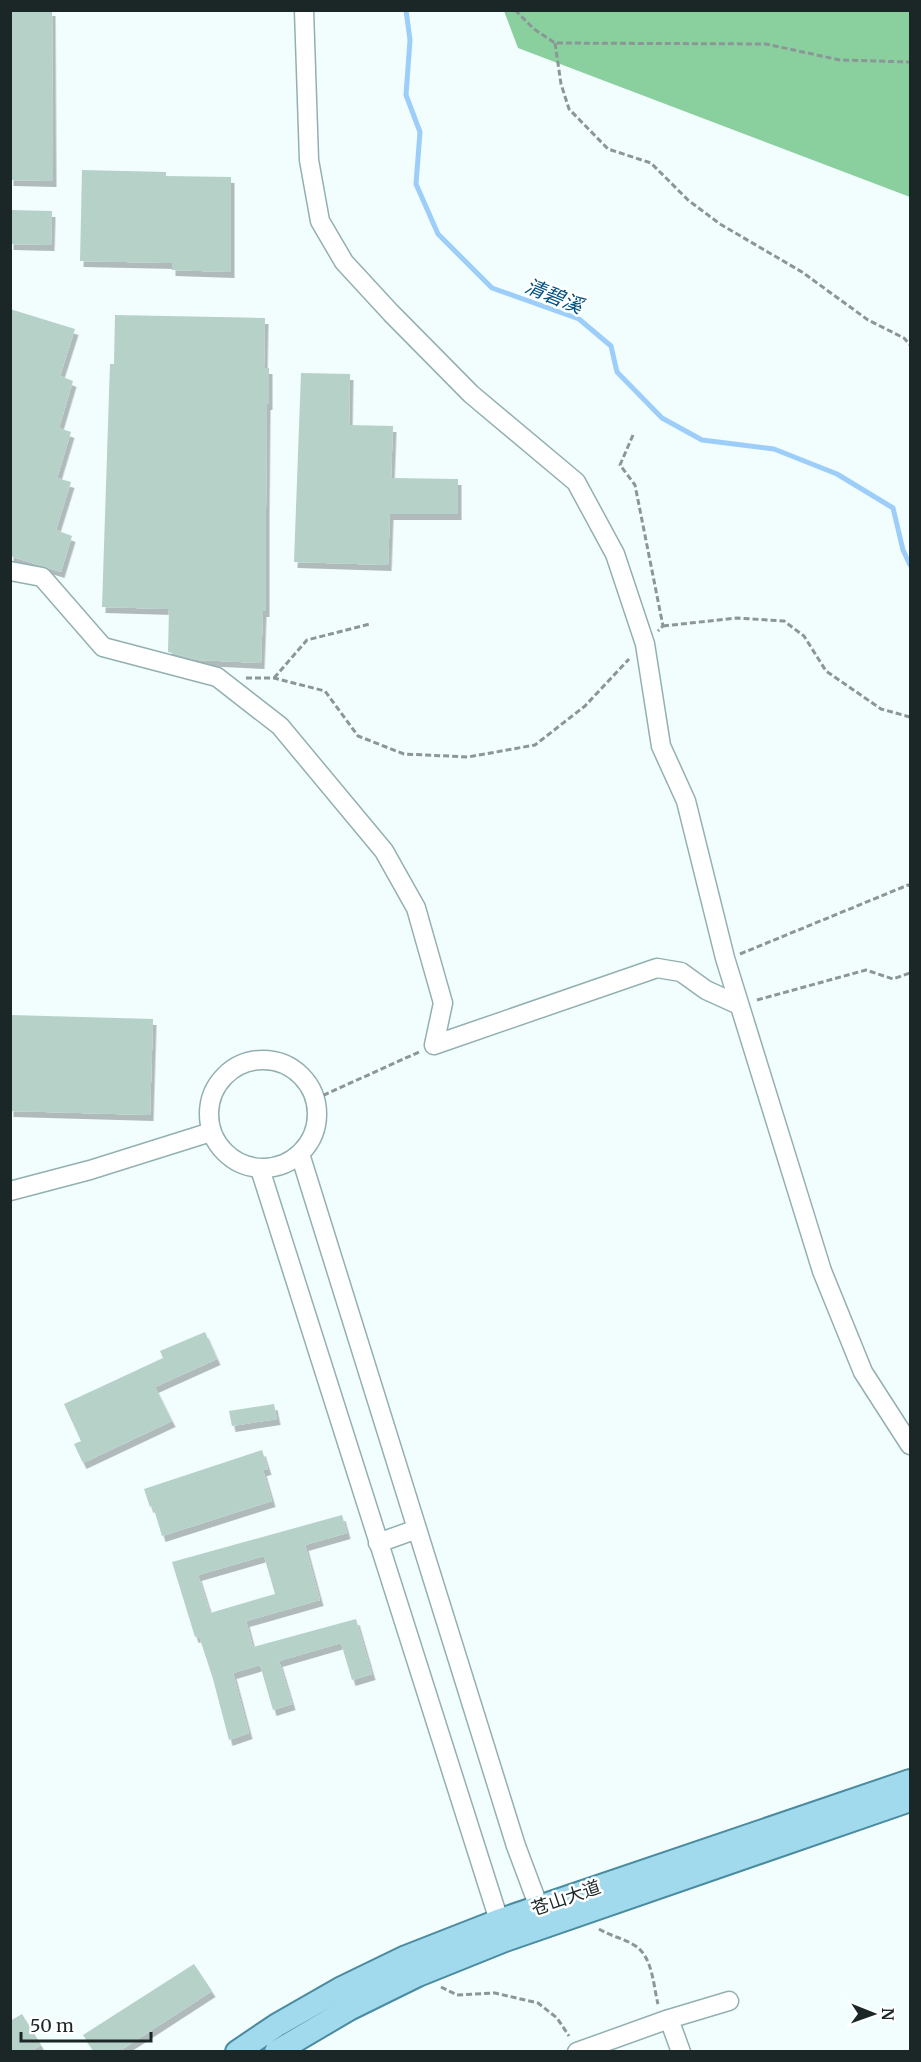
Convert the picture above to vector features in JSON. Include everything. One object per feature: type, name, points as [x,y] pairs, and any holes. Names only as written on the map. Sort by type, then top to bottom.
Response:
[{"type":"main road","name":"苍山大道","points":[[543,1917],[584,1912],[910,1780]]},
{"type":"main road","name":"苍山大道","points":[[237,2052],[286,2020],[370,1973],[406,1957],[502,1931],[731,1851],[910,1800]]},
{"type":"main road","name":"苍山大道","points":[[276,2052],[349,2008],[502,1931]]},
{"type":"street","points":[[304,10],[309,160],[320,221],[344,262],[391,314],[471,394],[576,482],[615,554],[645,644],[661,746],[686,801],[725,958],[822,1271],[863,1372],[910,1446]]},
{"type":"street","points":[[10,572],[42,577],[103,647],[217,677],[280,726],[384,851],[416,908],[443,1003],[434,1045]]},
{"type":"street","points":[[434,1045],[657,968],[681,972],[705,990],[739,1005]]},
{"type":"street","points":[[250,1060],[273,1060],[291,1067],[306,1081],[315,1099],[317,1119],[312,1138],[300,1154],[281,1166],[260,1169],[239,1164],[222,1151],[212,1132],[208,1110],[215,1088],[230,1071],[250,1060]]},
{"type":"street","points":[[10,1191],[90,1170],[212,1132]]},
{"type":"street","points":[[300,1154],[516,1846],[543,1917]]},
{"type":"street","points":[[260,1169],[502,1931]]},
{"type":"street","points":[[378,1543],[417,1529]]},
{"type":"street","points":[[577,2051],[668,2019],[729,2001]]},
{"type":"street","points":[[668,2019],[681,2052]]},
{"type":"path","points":[[515,10],[534,29],[555,43],[766,44],[840,60],[910,62]]},
{"type":"path","points":[[555,43],[561,84],[569,109],[608,149],[651,163],[688,200],[720,224],[802,272],[868,320],[904,338],[910,345]]},
{"type":"path","points":[[633,435],[620,465],[635,485],[663,626]]},
{"type":"path","points":[[217,677],[274,678],[325,691],[358,736],[404,754],[468,757],[535,745],[585,706],[663,626],[737,618],[784,621],[804,636],[826,670],[881,709],[910,717]]},
{"type":"path","points":[[274,678],[307,640],[370,624]]},
{"type":"path","points":[[725,958],[757,948],[910,886]]},
{"type":"path","points":[[739,1005],[866,970],[893,979],[910,973]]},
{"type":"path","points":[[315,1099],[434,1045]]},
{"type":"path","points":[[584,1912],[599,1929],[636,1946],[645,1956],[653,1976],[659,2007],[668,2019]]},
{"type":"path","points":[[418,1975],[457,1995],[495,1993],[538,2003],[557,2018],[577,2051]]},
{"type":"green space","points":[[504,11],[910,11],[910,197],[518,48]]},
{"type":"building","points":[[10,10],[52,10],[53,181],[10,180]]},
{"type":"building","points":[[82,170],[166,172],[166,176],[231,177],[231,272],[172,270],[172,263],[80,261]]},
{"type":"building","points":[[10,210],[52,211],[51,245],[10,244]]},
{"type":"building","points":[[10,309],[75,329],[60,376],[73,381],[59,428],[71,432],[57,478],[71,482],[56,530],[72,536],[61,572],[10,556]]},
{"type":"building","points":[[115,315],[265,318],[264,368],[269,368],[269,404],[267,404],[266,611],[263,611],[261,663],[198,660],[168,652],[169,609],[102,607],[110,364],[114,364]]},
{"type":"building","points":[[301,373],[350,374],[349,425],[393,426],[391,478],[458,479],[458,514],[390,514],[388,565],[294,562]]},
{"type":"building","points":[[10,1015],[153,1019],[150,1115],[10,1111]]},
{"type":"building","points":[[205,1332],[217,1359],[155,1387],[172,1421],[83,1463],[74,1444],[81,1441],[64,1404],[163,1358],[160,1351]]},
{"type":"building","points":[[274,1404],[277,1419],[232,1426],[229,1411]]},
{"type":"building","points":[[262,1450],[268,1469],[263,1470],[272,1501],[162,1536],[153,1506],[150,1507],[144,1489]]},
{"type":"building","points":[[342,1515],[347,1533],[305,1545],[320,1600],[246,1621],[253,1647],[356,1619],[372,1674],[352,1680],[341,1643],[279,1661],[292,1704],[273,1710],[260,1665],[233,1673],[249,1733],[229,1740],[213,1679],[199,1636],[195,1637],[172,1562]],"holes":[[[264,1556],[275,1594],[210,1613],[198,1575]]]},
{"type":"building","points":[[194,1964],[212,1991],[118,2052],[94,2052],[83,2035]]},
{"type":"building","points":[[22,2014],[41,2045],[30,2052],[10,2052],[10,2021]]},
{"type":"waterway","name":"清碧溪","points":[[406,10],[410,40],[406,95],[420,132],[416,184],[438,234],[492,288],[579,319],[611,346],[617,372],[662,418],[702,440],[774,449],[837,474],[893,508],[903,550],[910,565]]}]
